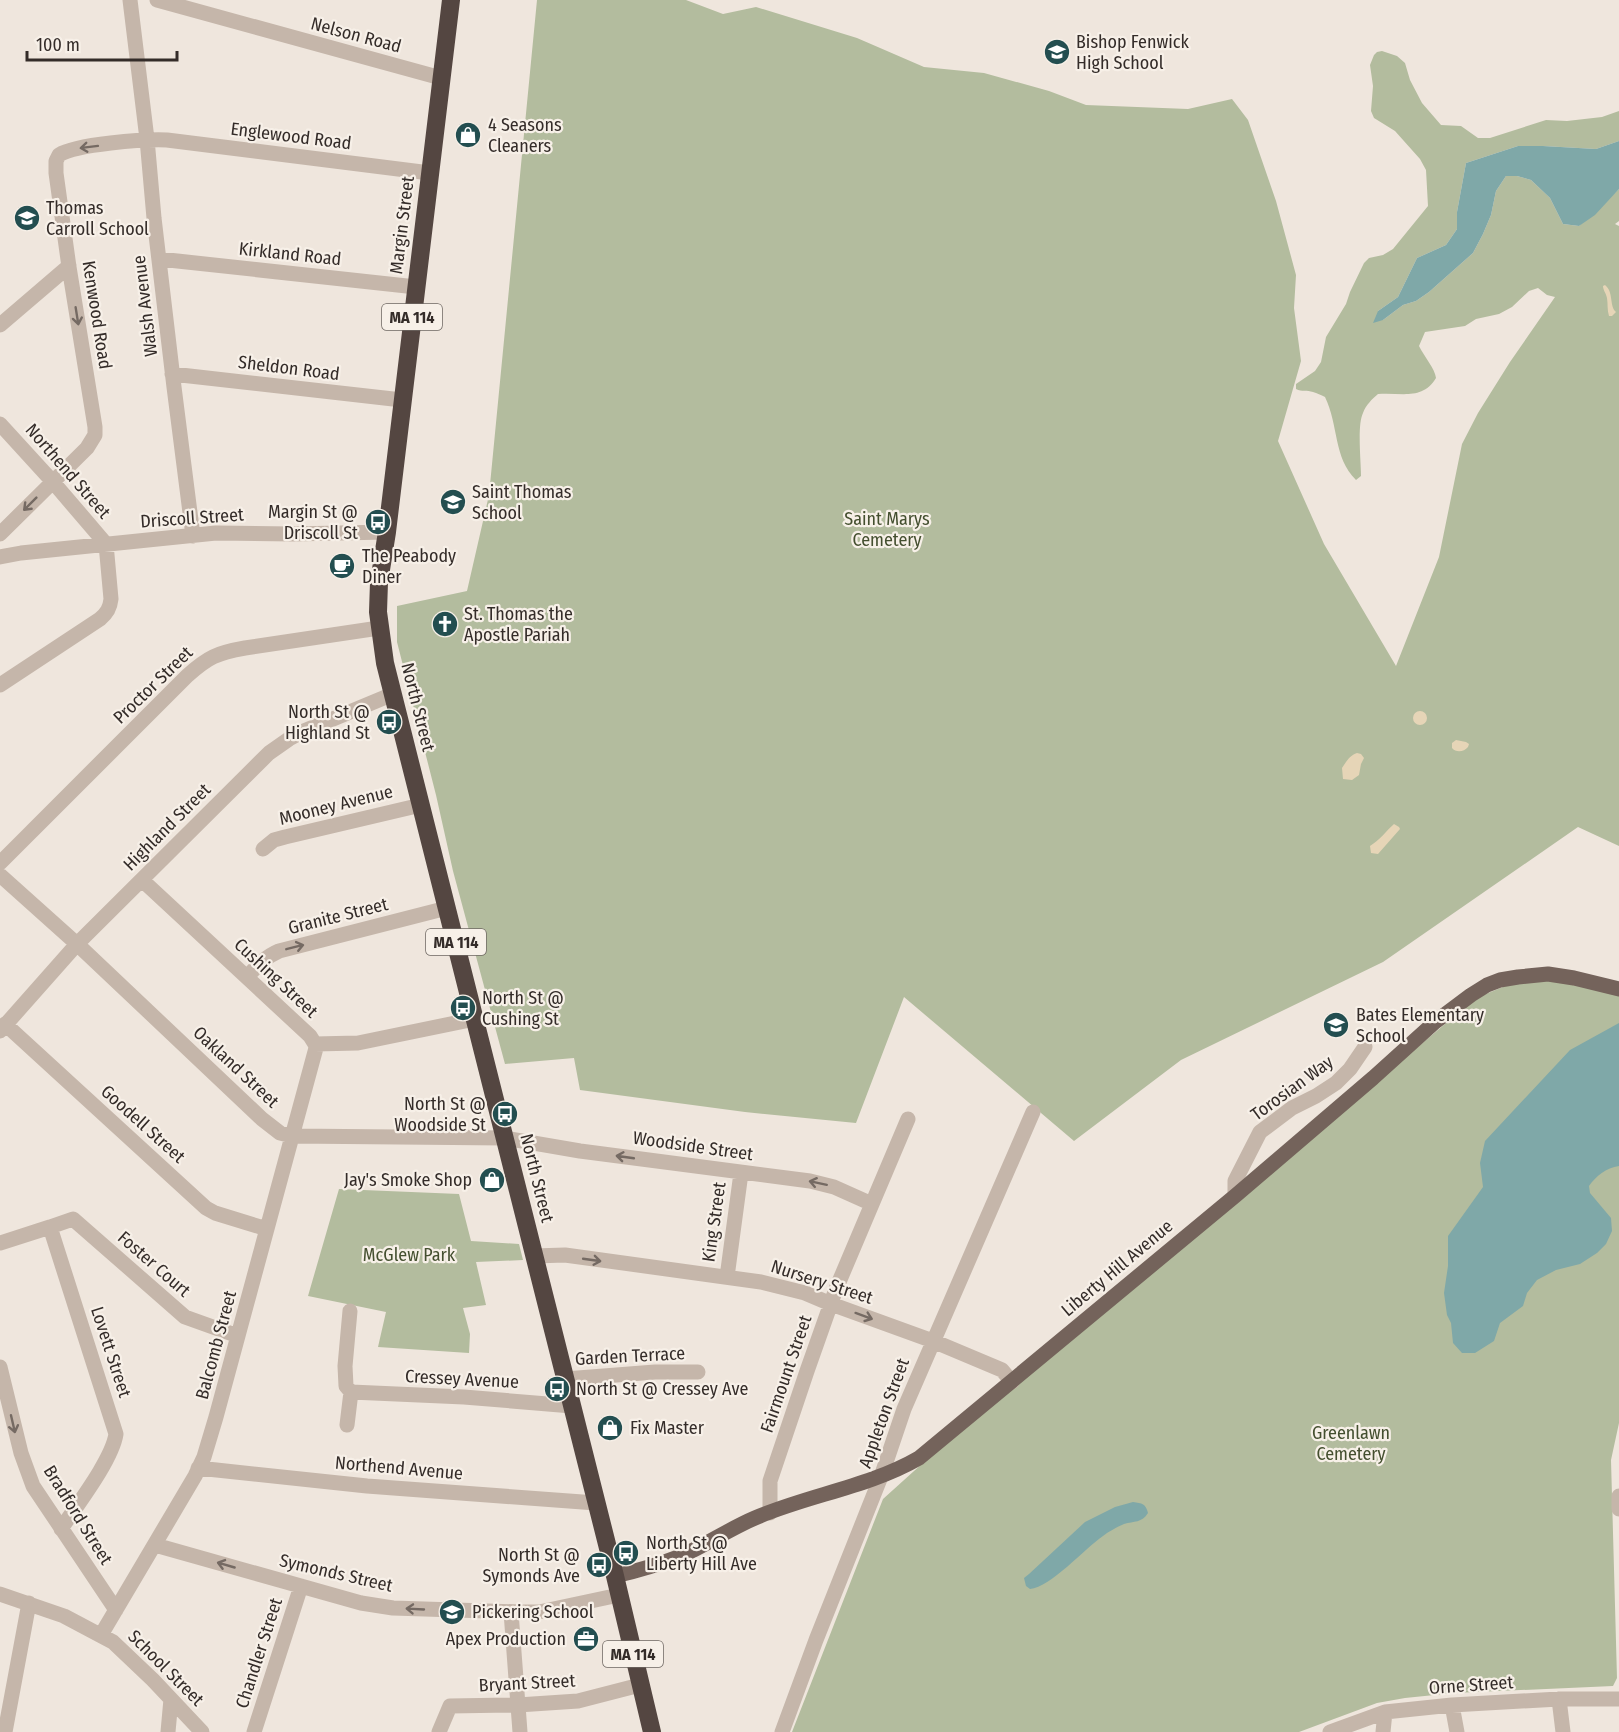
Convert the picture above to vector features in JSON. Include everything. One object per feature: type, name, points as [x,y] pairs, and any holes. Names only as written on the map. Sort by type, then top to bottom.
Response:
[{"type":"highway","name":"Margin Street","points":[[380,631],[379,582],[387,532],[451,0]]},
{"type":"highway","name":"North Street","points":[[380,631],[385,663],[615,1576],[652,1732]]},
{"type":"main road","name":"Liberty Hill Avenue","points":[[615,1576],[631,1573],[682,1555],[755,1518],[908,1464],[929,1450],[1235,1196],[1435,1022],[1487,985],[1518,976],[1548,974],[1619,989]]},
{"type":"street","name":"Walsh Avenue","points":[[130,0],[172,374],[193,536]]},
{"type":"street","name":"Nelson Road","points":[[157,0],[441,78]]},
{"type":"street","name":"Englewood Road","points":[[147,139],[279,153],[430,173]]},
{"type":"street","name":"Kenwood Road","points":[[0,534],[87,448],[95,435],[69,266],[56,161],[59,155],[76,148],[147,139]]},
{"type":"street","name":"Kirkland Road","points":[[159,259],[416,287]]},
{"type":"street","points":[[0,325],[69,266]]},
{"type":"street","name":"Sheldon Road","points":[[172,374],[402,400]]},
{"type":"street","name":"Northend Street","points":[[0,424],[106,544]]},
{"type":"street","name":"Driscoll Street","points":[[0,556],[216,533],[387,532]]},
{"type":"street","points":[[0,685],[107,613],[111,606],[111,599],[106,544]]},
{"type":"street","name":"Proctor Street","points":[[0,863],[188,676],[212,656],[244,648],[380,631]]},
{"type":"street","name":"Highland Street","points":[[3,1027],[77,944],[258,763],[279,745],[393,694]]},
{"type":"street","name":"Mooney Avenue","points":[[263,849],[274,840],[421,805]]},
{"type":"street","name":"Oakland Street","points":[[0,875],[280,1133],[292,1136],[505,1138]]},
{"type":"street","name":"Cushing Street","points":[[142,880],[310,1036],[315,1044],[358,1043],[475,1019]]},
{"type":"street","name":"Granite Street","points":[[247,977],[269,955],[279,951],[447,908]]},
{"type":"street","name":"Goodell Street","points":[[3,1027],[206,1208],[267,1229]]},
{"type":"street","name":"Balcomb Street","points":[[101,1635],[198,1468],[216,1417],[313,1059],[315,1044]]},
{"type":"street","name":"Torosian Way","points":[[1235,1196],[1235,1181],[1260,1132],[1292,1108],[1336,1083],[1350,1069],[1365,1047]]},
{"type":"street","name":"Appleton Street","points":[[782,1732],[882,1474],[904,1409],[1033,1112]]},
{"type":"street","name":"Fairmount Street","points":[[770,1513],[770,1481],[807,1371],[853,1249],[908,1119]]},
{"type":"street","name":"Woodside Street","points":[[505,1138],[824,1184],[872,1204]]},
{"type":"street","name":"King Street","points":[[727,1277],[741,1173]]},
{"type":"street","name":"Foster Court","points":[[50,1227],[73,1219],[185,1317],[238,1336]]},
{"type":"street","points":[[0,1243],[50,1227]]},
{"type":"street","name":"Lovett Street","points":[[50,1227],[116,1434],[115,1442],[106,1460],[61,1529]]},
{"type":"street","name":"Nursery Street","points":[[534,1256],[565,1256],[761,1281],[792,1289],[933,1341],[1002,1370],[1012,1382]]},
{"type":"street","points":[[347,1425],[351,1392],[346,1386],[345,1372],[350,1311]]},
{"type":"street","name":"Bradford Street","points":[[0,1367],[24,1464],[33,1486],[116,1610]]},
{"type":"street","name":"Garden Terrace","points":[[565,1378],[655,1372],[698,1372]]},
{"type":"street","name":"Cressey Avenue","points":[[351,1392],[464,1397],[572,1406]]},
{"type":"street","name":"Northend Avenue","points":[[198,1468],[367,1486],[596,1503]]},
{"type":"street","points":[[1619,1496],[1619,1509]]},
{"type":"street","name":"Symonds Street","points":[[155,1545],[361,1603],[393,1608],[511,1612],[549,1610],[619,1595]]},
{"type":"street","name":"Chandler Street","points":[[254,1732],[301,1586]]},
{"type":"street","name":"School Street","points":[[0,1594],[64,1616],[113,1642],[202,1732]]},
{"type":"street","points":[[5,1732],[29,1603]]},
{"type":"street","points":[[511,1612],[520,1732]]},
{"type":"street","name":"Bryant Street","points":[[439,1732],[450,1706],[578,1701],[640,1685]]},
{"type":"street","points":[[168,1732],[171,1699]]},
{"type":"street","points":[[1559,1699],[1563,1732]]},
{"type":"street","name":"Orne Street","points":[[1330,1732],[1385,1712],[1452,1705],[1559,1699],[1619,1699]]},
{"type":"street","points":[[1452,1705],[1456,1732]]},
{"type":"street","points":[[1383,1732],[1385,1712]]},
{"type":"green space","name":"Saint Marys Cemetery","points":[[537,0],[686,0],[723,14],[756,7],[857,38],[924,67],[984,73],[1049,91],[1086,105],[1188,109],[1232,99],[1248,120],[1276,201],[1296,275],[1294,308],[1301,361],[1278,441],[1324,544],[1396,666],[1439,557],[1462,444],[1478,413],[1510,362],[1555,297],[1547,295],[1538,288],[1529,291],[1512,307],[1499,314],[1476,319],[1465,326],[1425,332],[1419,346],[1436,378],[1418,393],[1378,394],[1369,402],[1361,419],[1361,476],[1356,480],[1343,461],[1325,397],[1296,389],[1296,384],[1315,371],[1321,362],[1326,337],[1346,304],[1364,263],[1369,258],[1383,255],[1393,249],[1428,206],[1426,170],[1420,159],[1395,131],[1374,118],[1371,111],[1373,86],[1370,65],[1374,55],[1382,51],[1397,56],[1405,63],[1410,80],[1422,103],[1441,125],[1461,126],[1478,138],[1490,138],[1546,120],[1567,121],[1602,117],[1619,111],[1619,141],[1596,149],[1518,146],[1466,163],[1457,212],[1457,229],[1446,245],[1417,258],[1398,297],[1378,311],[1383,320],[1403,305],[1416,301],[1473,253],[1491,215],[1496,191],[1506,176],[1531,180],[1550,198],[1563,224],[1579,226],[1619,189],[1619,221],[1615,224],[1619,226],[1619,846],[1578,827],[1383,962],[1181,1060],[1074,1141],[904,997],[856,1123],[745,1112],[580,1090],[574,1058],[505,1064],[453,871],[397,642],[397,606],[467,591],[489,495]]},
{"type":"green space","name":"Greenlawn Cemetery","points":[[1555,980],[1619,995],[1619,1423],[1611,1460],[1617,1678],[1613,1686],[1454,1693],[1405,1698],[1377,1703],[1299,1732],[792,1732],[883,1499],[924,1462],[1476,998],[1515,982]]},
{"type":"green space","name":"McGlew Park","points":[[339,1189],[459,1194],[471,1241],[519,1244],[523,1260],[476,1262],[486,1305],[463,1308],[470,1334],[469,1353],[378,1347],[386,1312],[308,1296]]},
{"type":"sand","points":[[1605,285],[1610,291],[1616,312],[1612,316],[1608,314],[1607,298],[1603,287]]},
{"type":"sand","points":[[1420,711],[1425,713],[1427,718],[1425,723],[1420,725],[1415,723],[1413,718],[1415,713]]},
{"type":"sand","points":[[1456,740],[1466,742],[1469,744],[1468,747],[1460,751],[1454,750],[1452,743]]},
{"type":"sand","points":[[1357,753],[1364,758],[1359,775],[1352,780],[1343,779],[1342,768],[1350,757]]},
{"type":"sand","points":[[1394,824],[1400,829],[1378,854],[1371,853],[1370,846]]},
{"type":"water","points":[[1619,141],[1619,189],[1595,215],[1579,226],[1563,224],[1550,198],[1531,180],[1506,176],[1496,191],[1491,215],[1473,253],[1429,292],[1416,301],[1403,305],[1383,320],[1373,323],[1378,311],[1398,297],[1417,258],[1446,245],[1457,229],[1457,212],[1466,163],[1518,146],[1596,149]]},
{"type":"water","points":[[1619,1023],[1619,1166],[1602,1173],[1589,1186],[1590,1193],[1611,1218],[1612,1231],[1606,1244],[1580,1264],[1556,1270],[1537,1280],[1527,1293],[1523,1306],[1500,1323],[1494,1341],[1475,1353],[1462,1353],[1453,1343],[1444,1293],[1448,1266],[1448,1236],[1483,1187],[1480,1163],[1485,1141],[1570,1050]]},
{"type":"water","points":[[1133,1502],[1145,1506],[1148,1513],[1143,1519],[1124,1524],[1107,1533],[1048,1582],[1030,1589],[1026,1586],[1024,1578],[1085,1522],[1115,1507]]},
{"type":"place","name":"Bishop Fenwick High School","points":[[1057,52]]},
{"type":"place","name":"4 Seasons Cleaners","points":[[468,135]]},
{"type":"place","name":"Thomas Carroll School","points":[[27,218]]},
{"type":"place","name":"Saint Thomas School","points":[[453,502]]},
{"type":"place","name":"Margin St @ Driscoll St","points":[[378,522]]},
{"type":"place","name":"The Peabody Diner","points":[[342,566]]},
{"type":"place","name":"St. Thomas the Apostle Pariah","points":[[445,624]]},
{"type":"place","name":"North St @ Highland St","points":[[389,722]]},
{"type":"place","name":"North St @ Cushing St","points":[[463,1008]]},
{"type":"place","name":"Bates Elementary School","points":[[1336,1025]]},
{"type":"place","name":"North St @ Woodside St","points":[[505,1114]]},
{"type":"place","name":"Jay's Smoke Shop","points":[[492,1180]]},
{"type":"place","name":"North St @ Cressey Ave","points":[[557,1389]]},
{"type":"place","name":"Fix Master","points":[[610,1428]]},
{"type":"place","name":"North St @ Liberty Hill Ave","points":[[626,1553]]},
{"type":"place","name":"North St @ Symonds Ave","points":[[599,1565]]},
{"type":"place","name":"Pickering School","points":[[452,1612]]},
{"type":"place","name":"Apex Production","points":[[586,1639]]}]
